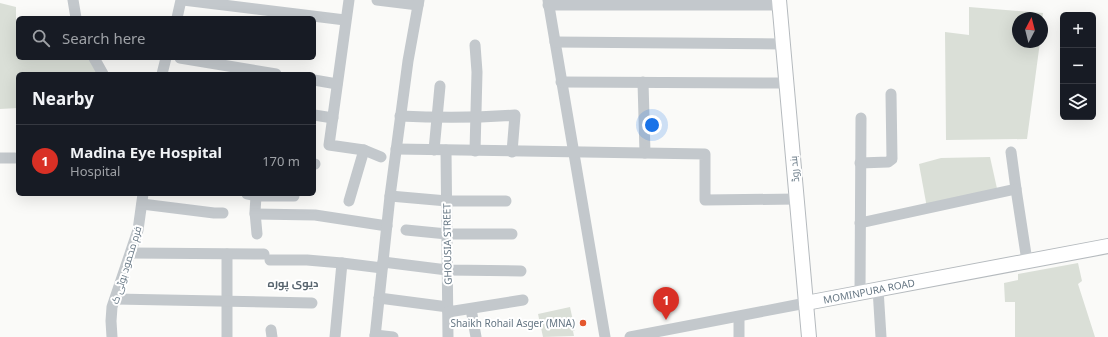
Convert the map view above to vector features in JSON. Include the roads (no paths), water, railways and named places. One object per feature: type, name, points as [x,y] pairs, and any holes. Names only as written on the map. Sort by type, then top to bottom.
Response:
[{"type":"main road","name":"بند روڈ","points":[[783,2],[783,44],[797,199],[810,302],[817,337]]},
{"type":"main road","name":"بند روڈ","points":[[783,2],[810,302],[809,337]]},
{"type":"main road","name":"MOMINPURA ROAD","points":[[810,302],[1108,246]]},
{"type":"street","points":[[73,0],[76,16]]},
{"type":"street","points":[[177,16],[182,0],[312,16]]},
{"type":"street","points":[[349,0],[345,20],[329,145],[364,150],[381,157]]},
{"type":"street","points":[[377,0],[418,2],[400,116],[375,336],[393,337]]},
{"type":"street","points":[[605,337],[548,2],[783,2]]},
{"type":"street","points":[[316,16],[345,20]]},
{"type":"street","points":[[555,42],[783,44]]},
{"type":"street","points":[[475,45],[477,72],[475,151]]},
{"type":"street","points":[[95,60],[102,72]]},
{"type":"street","points":[[162,72],[166,60]]},
{"type":"street","points":[[192,60],[264,72]]},
{"type":"street","points":[[316,80],[337,84]]},
{"type":"street","points":[[562,82],[786,82]]},
{"type":"street","points":[[643,82],[645,154]]},
{"type":"street","points":[[434,150],[440,86]]},
{"type":"street","points":[[860,163],[888,162],[892,159],[892,94]]},
{"type":"street","points":[[316,115],[333,118]]},
{"type":"street","points":[[400,116],[476,118],[514,115],[512,152]]},
{"type":"street","points":[[860,292],[861,118]]},
{"type":"street","points":[[396,149],[705,154],[704,200],[797,199]]},
{"type":"street","points":[[349,200],[364,150]]},
{"type":"street","name":"GHOUSIA STREET","points":[[446,150],[448,337]]},
{"type":"street","points":[[1012,152],[1027,261]]},
{"type":"street","points":[[0,158],[15,158]]},
{"type":"street","points":[[860,223],[1016,189]]},
{"type":"street","points":[[251,196],[256,214],[257,234]]},
{"type":"street","points":[[390,196],[447,200],[506,201]]},
{"type":"street","points":[[142,199],[223,213]]},
{"type":"street","name":"فرم محمود بوٹی ک","points":[[112,337],[112,307],[138,230],[142,199]]},
{"type":"street","points":[[256,214],[315,215],[387,226]]},
{"type":"street","points":[[406,230],[447,234],[512,234]]},
{"type":"street","points":[[130,253],[227,254],[447,270],[521,271]]},
{"type":"street","points":[[227,254],[227,337]]},
{"type":"street","points":[[335,337],[342,263]]},
{"type":"street","points":[[878,289],[881,337]]},
{"type":"street","points":[[379,298],[448,310],[471,309],[523,300]]},
{"type":"street","points":[[115,299],[312,304]]},
{"type":"street","name":"MOMINPURA ROAD","points":[[630,337],[810,302]]},
{"type":"street","points":[[471,309],[476,337]]},
{"type":"street","points":[[739,317],[739,337]]},
{"type":"place","name":"Madina Eye Hospital","points":[[666,320]]},
{"type":"place","name":"Shaikh Rohail Asger (MNA)","points":[[583,323]]},
{"type":"district","name":"دیوی پورہ","points":[[293,283]]}]
